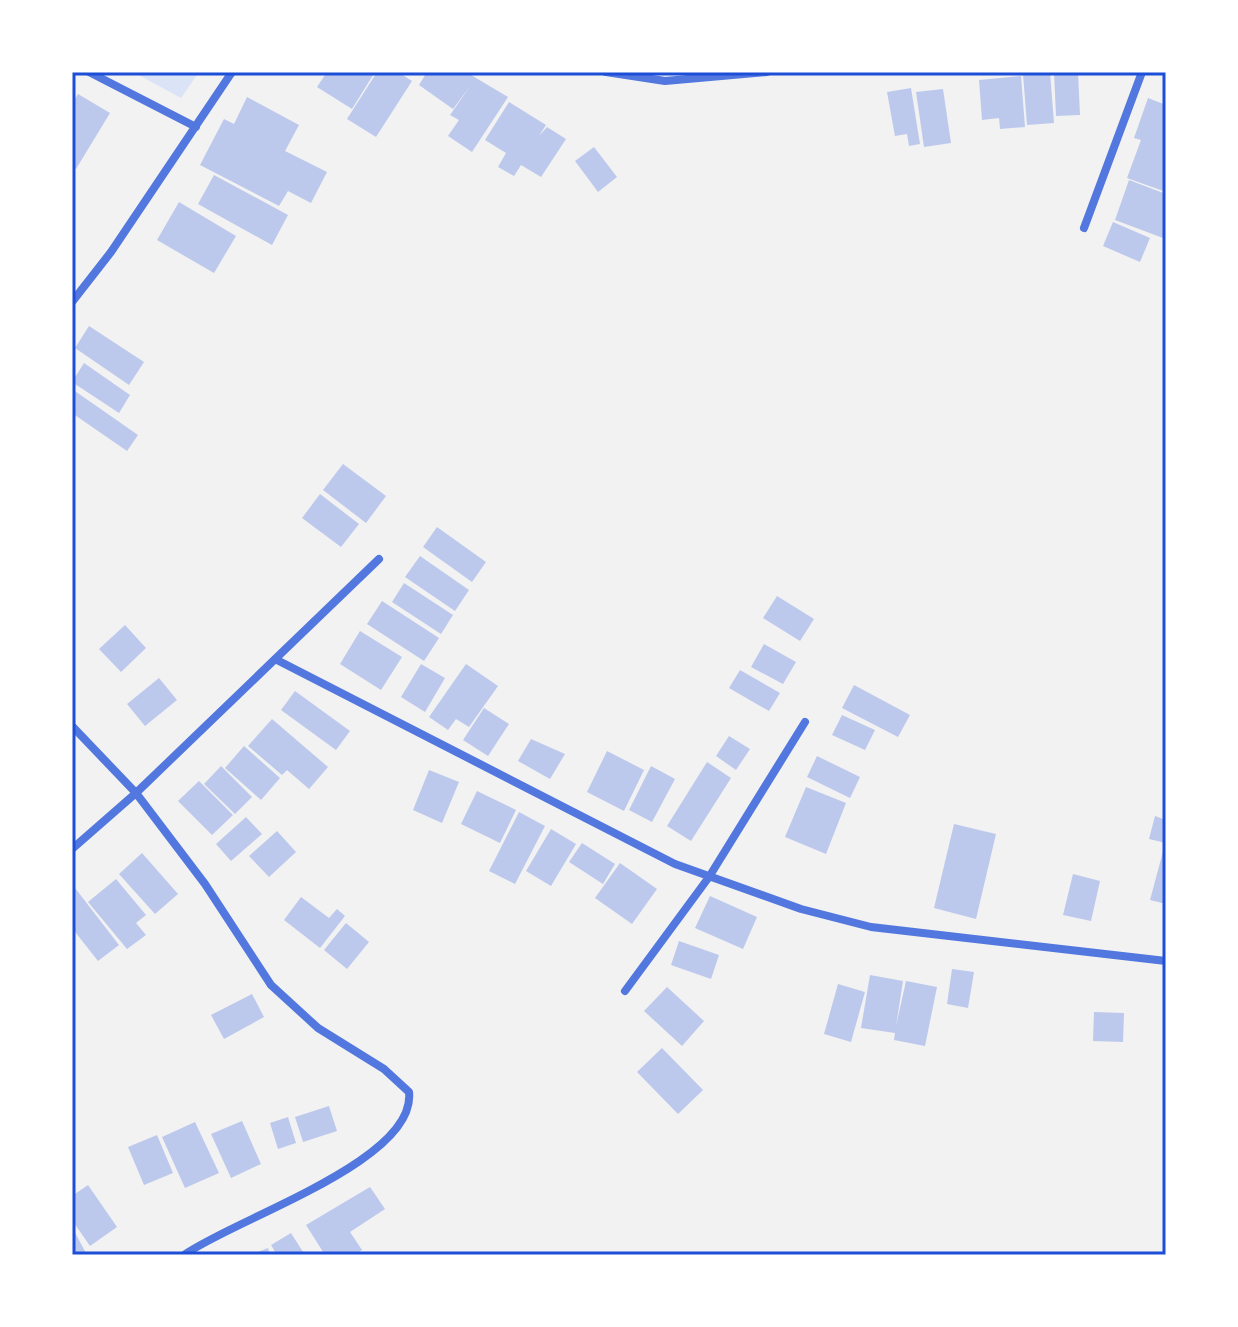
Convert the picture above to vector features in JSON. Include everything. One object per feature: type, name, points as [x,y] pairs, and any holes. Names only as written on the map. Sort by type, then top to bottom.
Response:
[{"type":"street","points":[[89,72],[196,127]]},
{"type":"street","points":[[72,302],[232,72]]},
{"type":"street","points":[[606,72],[665,81],[722,73],[767,72]]},
{"type":"street","points":[[1084,228],[1142,72]]},
{"type":"street","points":[[72,849],[277,660],[379,559]]},
{"type":"street","points":[[277,660],[662,857],[801,909],[871,927],[1166,961]]},
{"type":"street","points":[[625,991],[709,877],[805,722]]},
{"type":"street","points":[[72,726],[136,793],[205,884],[271,985],[318,1028],[402,1083],[409,1092],[410,1106],[406,1117],[377,1150],[360,1162],[184,1255]]},
{"type":"shaded area","points":[[133,72],[199,72],[181,98]]},
{"type":"building","points":[[327,72],[375,72],[352,109],[317,87]]},
{"type":"building","points":[[377,72],[398,72],[412,81],[376,137],[347,119]]},
{"type":"building","points":[[427,72],[466,72],[508,97],[472,152],[448,136],[459,120],[450,115],[471,85],[453,109],[419,85]]},
{"type":"building","points":[[1050,72],[1054,123],[1027,125],[1023,74]]},
{"type":"building","points":[[1054,72],[1078,72],[1080,115],[1056,116]]},
{"type":"building","points":[[1021,76],[1025,127],[1000,129],[999,118],[982,120],[979,80]]},
{"type":"building","points":[[911,88],[920,144],[909,146],[907,134],[895,136],[887,92]]},
{"type":"building","points":[[943,89],[951,143],[924,147],[916,92]]},
{"type":"building","points":[[78,94],[110,113],[76,169],[72,167],[72,104]]},
{"type":"building","points":[[247,97],[299,125],[285,151],[327,172],[311,203],[288,191],[279,206],[200,165],[224,119],[234,124]]},
{"type":"building","points":[[1148,98],[1166,105],[1166,192],[1127,178],[1141,140],[1134,138]]},
{"type":"building","points":[[509,102],[546,125],[539,136],[547,127],[566,139],[541,177],[521,165],[514,176],[498,167],[506,153],[485,140]]},
{"type":"building","points":[[594,147],[617,177],[598,192],[575,161]]},
{"type":"building","points":[[214,175],[288,215],[272,245],[198,204]]},
{"type":"building","points":[[1129,180],[1166,194],[1163,238],[1115,220]]},
{"type":"building","points":[[179,202],[236,236],[214,273],[157,240]]},
{"type":"building","points":[[1113,222],[1150,238],[1140,262],[1103,246]]},
{"type":"building","points":[[89,326],[144,362],[129,385],[75,348]]},
{"type":"building","points":[[84,363],[130,395],[119,413],[72,382]]},
{"type":"building","points":[[72,389],[138,435],[127,451],[72,413]]},
{"type":"building","points":[[343,464],[386,496],[366,523],[323,490]]},
{"type":"building","points":[[320,494],[359,524],[341,547],[302,518]]},
{"type":"building","points":[[437,527],[486,562],[472,582],[423,547]]},
{"type":"building","points":[[420,556],[469,590],[455,611],[405,577]]},
{"type":"building","points":[[404,583],[453,615],[441,634],[392,602]]},
{"type":"building","points":[[777,596],[814,619],[800,641],[763,618]]},
{"type":"building","points":[[382,601],[439,638],[424,661],[367,624]]},
{"type":"building","points":[[125,625],[146,648],[121,672],[99,649]]},
{"type":"building","points":[[360,631],[402,657],[381,690],[340,664]]},
{"type":"building","points":[[764,644],[796,662],[783,684],[751,667]]},
{"type":"building","points":[[421,664],[445,678],[425,712],[401,697]]},
{"type":"building","points":[[466,664],[498,686],[469,727],[456,719],[448,730],[429,717]]},
{"type":"building","points":[[740,670],[780,693],[769,711],[729,688]]},
{"type":"building","points":[[159,678],[177,700],[145,726],[127,704]]},
{"type":"building","points":[[854,685],[910,715],[898,737],[842,708]]},
{"type":"building","points":[[295,691],[350,731],[336,750],[281,710]]},
{"type":"building","points":[[484,708],[509,724],[488,756],[463,740]]},
{"type":"building","points":[[842,715],[875,730],[865,750],[832,735]]},
{"type":"building","points":[[272,719],[328,767],[309,789],[287,770],[282,775],[248,746]]},
{"type":"building","points":[[729,736],[750,749],[736,770],[716,756]]},
{"type":"building","points":[[531,739],[565,754],[550,779],[518,761]]},
{"type":"building","points":[[244,746],[280,778],[261,800],[225,768]]},
{"type":"building","points":[[607,751],[644,770],[624,811],[587,792]]},
{"type":"building","points":[[817,756],[860,777],[850,798],[807,777]]},
{"type":"building","points":[[707,762],[731,778],[691,841],[667,826]]},
{"type":"building","points":[[221,766],[252,797],[235,814],[204,784]]},
{"type":"building","points":[[651,766],[675,779],[652,822],[629,810]]},
{"type":"building","points":[[429,770],[459,782],[442,823],[413,810]]},
{"type":"building","points":[[199,781],[233,815],[212,835],[178,801]]},
{"type":"building","points":[[806,787],[846,803],[826,854],[785,837]]},
{"type":"building","points":[[477,791],[516,810],[500,843],[461,824]]},
{"type":"building","points":[[519,812],[545,826],[515,884],[489,871]]},
{"type":"building","points":[[1155,816],[1166,820],[1166,843],[1149,839]]},
{"type":"building","points":[[246,817],[262,834],[231,861],[216,844]]},
{"type":"building","points":[[954,824],[996,834],[976,919],[934,908]]},
{"type":"building","points":[[551,829],[576,844],[551,886],[526,871]]},
{"type":"building","points":[[277,831],[296,852],[269,877],[249,856]]},
{"type":"building","points":[[582,843],[615,864],[603,884],[569,862]]},
{"type":"building","points":[[1166,844],[1166,904],[1150,900]]},
{"type":"building","points":[[142,853],[178,894],[155,914],[119,874]]},
{"type":"building","points":[[620,863],[657,889],[632,924],[595,898]]},
{"type":"building","points":[[1073,874],[1100,881],[1091,921],[1063,915]]},
{"type":"building","points":[[116,879],[146,915],[136,923],[146,935],[127,949],[88,902]]},
{"type":"building","points":[[75,888],[119,945],[98,961],[72,928],[72,891]]},
{"type":"building","points":[[710,896],[757,917],[743,949],[695,928]]},
{"type":"building","points":[[301,897],[329,918],[337,909],[345,916],[320,948],[284,920]]},
{"type":"building","points":[[346,923],[369,942],[347,969],[324,950]]},
{"type":"building","points":[[679,941],[719,955],[711,979],[671,965]]},
{"type":"building","points":[[952,969],[974,972],[968,1008],[947,1004]]},
{"type":"building","points":[[870,975],[903,981],[896,1026],[906,981],[937,987],[925,1046],[894,1040],[895,1033],[861,1028]]},
{"type":"building","points":[[838,984],[865,992],[851,1042],[824,1034]]},
{"type":"building","points":[[667,987],[704,1021],[682,1046],[644,1011]]},
{"type":"building","points":[[252,994],[264,1017],[224,1039],[211,1015]]},
{"type":"building","points":[[1094,1012],[1124,1013],[1123,1042],[1093,1041]]},
{"type":"building","points":[[662,1048],[703,1090],[678,1114],[637,1072]]},
{"type":"building","points":[[329,1106],[337,1131],[303,1142],[295,1117]]},
{"type":"building","points":[[288,1117],[296,1143],[278,1149],[270,1123]]},
{"type":"building","points":[[242,1121],[261,1164],[231,1178],[211,1134]]},
{"type":"building","points":[[195,1122],[219,1173],[185,1188],[162,1137]]},
{"type":"building","points":[[157,1135],[173,1173],[144,1185],[128,1147]]},
{"type":"building","points":[[88,1185],[117,1227],[90,1246],[72,1220],[72,1196]]},
{"type":"building","points":[[370,1187],[385,1209],[350,1232],[362,1250],[355,1255],[325,1255],[306,1225]]},
{"type":"building","points":[[72,1227],[87,1255],[72,1255]]},
{"type":"building","points":[[291,1233],[305,1255],[277,1255],[271,1245]]},
{"type":"building","points":[[268,1248],[270,1255],[250,1255]]}]
